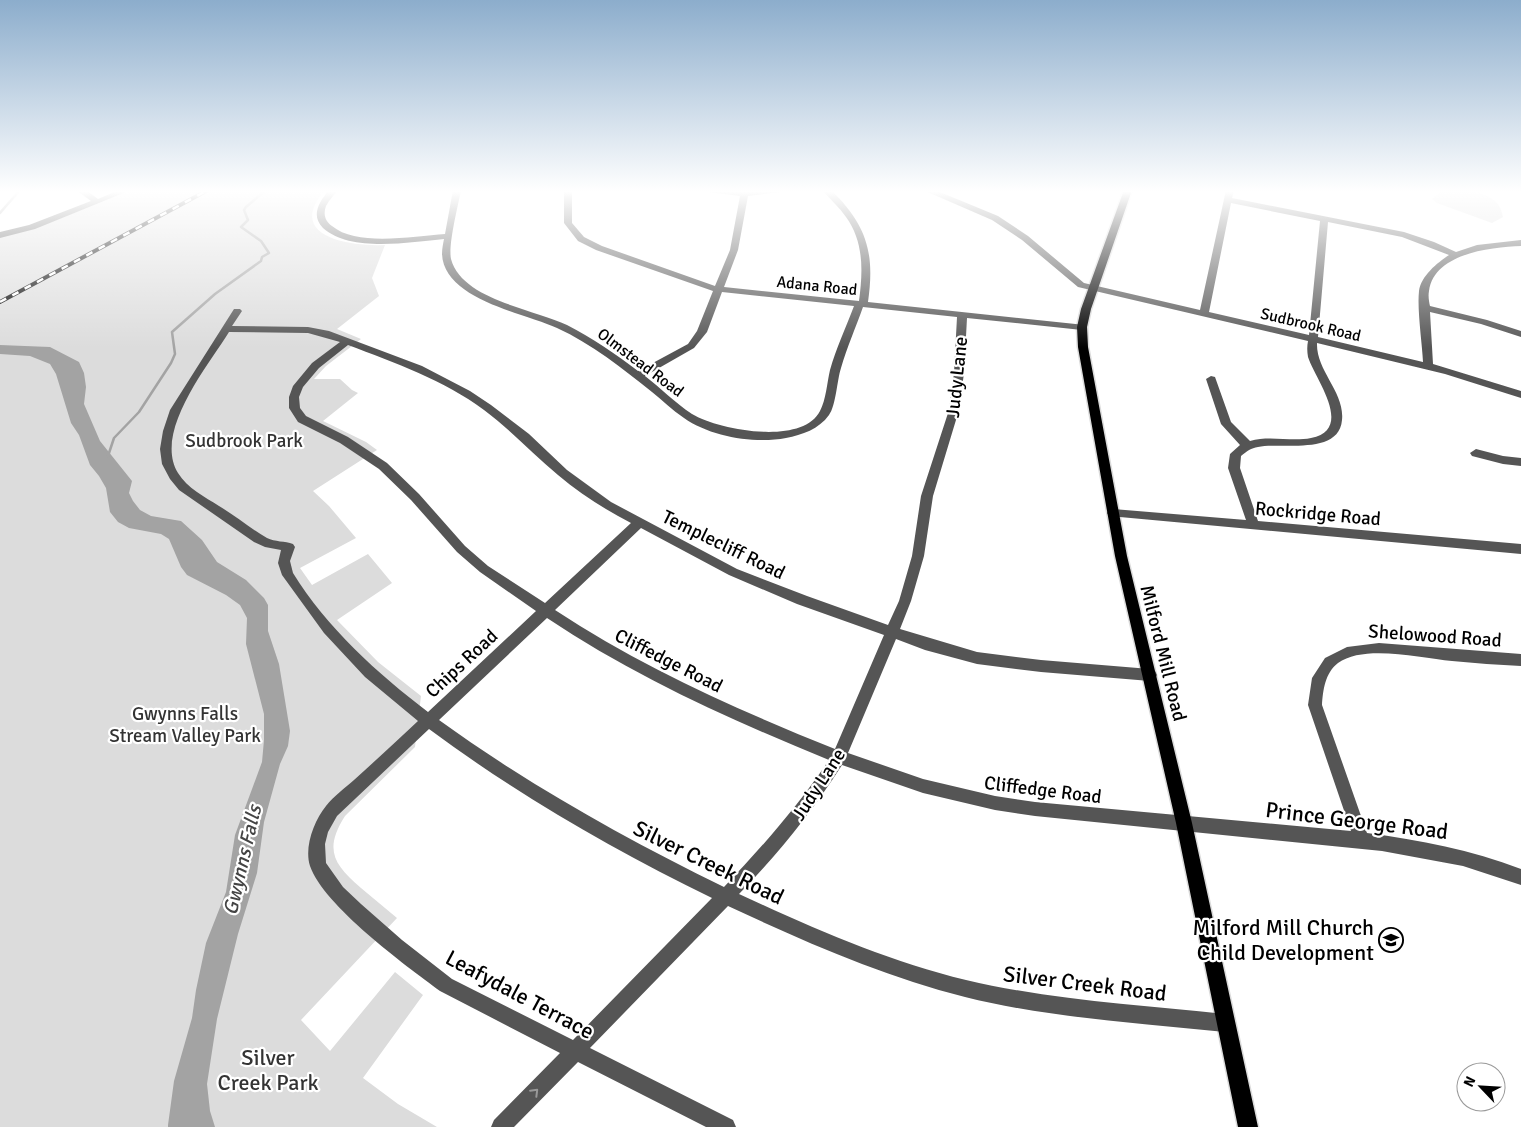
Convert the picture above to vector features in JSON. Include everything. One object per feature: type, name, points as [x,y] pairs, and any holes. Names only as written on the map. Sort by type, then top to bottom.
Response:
[{"type":"main road","name":"Milford Mill Road","points":[[1109,243],[1082,327],[1083,347],[1121,556],[1184,823],[1248,1127]]},
{"type":"street","name":"Olmstead Road","points":[[447,243],[447,262],[456,278],[468,288],[483,296],[570,330],[617,358],[688,416],[699,423],[723,432],[767,436],[794,432],[816,423],[824,413],[836,368],[861,304]]},
{"type":"street","name":"Adana Road","points":[[588,243],[718,290],[1082,327]]},
{"type":"street","points":[[638,375],[680,353],[698,340],[735,243]]},
{"type":"street","points":[[861,304],[867,261],[862,243]]},
{"type":"street","name":"Sudbrook Road","points":[[1031,243],[1082,285],[1093,289],[1428,366],[1477,379],[1521,395]]},
{"type":"street","points":[[1204,314],[1219,243]]},
{"type":"street","points":[[1254,526],[1234,468],[1236,454],[1247,444],[1318,440],[1333,432],[1338,421],[1338,413],[1313,355],[1322,243]]},
{"type":"street","points":[[1425,243],[1455,255]]},
{"type":"street","points":[[1428,366],[1424,290],[1428,278],[1434,270],[1455,255],[1491,245],[1521,243]]},
{"type":"street","points":[[1424,308],[1484,322],[1521,334]]},
{"type":"street","points":[[227,329],[237,312]]},
{"type":"street","name":"Judy Lane","points":[[501,1127],[726,896],[785,832],[815,794],[839,756],[892,633],[913,578],[927,496],[954,410],[958,382],[962,314]]},
{"type":"street","name":"Templecliff Road","points":[[227,329],[296,328],[329,334],[418,368],[466,393],[508,422],[552,464],[583,489],[639,523],[733,572],[769,587],[892,633],[977,658],[1041,666],[1150,675]]},
{"type":"street","name":"Silver Creek Road","points":[[227,329],[175,410],[165,437],[168,465],[180,484],[189,492],[264,541],[289,547],[284,562],[287,573],[321,620],[369,672],[428,720],[502,774],[550,804],[652,861],[835,947],[934,980],[988,993],[1045,1002],[1225,1023]]},
{"type":"street","name":"Cliffedge Road","points":[[346,341],[317,365],[301,382],[293,396],[292,402],[297,414],[302,419],[364,452],[383,466],[415,497],[461,549],[484,568],[545,611],[621,657],[665,681],[746,718],[839,756],[923,786],[995,804],[1035,810],[1184,823]]},
{"type":"street","points":[[1210,378],[1226,424],[1247,444]]},
{"type":"street","points":[[1476,452],[1504,460],[1521,462]]},
{"type":"street","name":"Rockridge Road","points":[[1113,512],[1521,549]]},
{"type":"street","name":"Chips Road","points":[[319,837],[332,811],[639,523]]},
{"type":"street","name":"Shelowood Road","points":[[1362,840],[1315,705],[1317,683],[1327,666],[1335,658],[1347,652],[1377,649],[1521,660]]},
{"type":"street","name":"Prince George Road","points":[[1184,823],[1415,847],[1459,857],[1521,877]]},
{"type":"street","name":"Leafydale Terrace","points":[[319,837],[318,865],[332,888],[404,953],[446,985],[726,1127]]},
{"type":"green space","name":"Gwynns Falls Stream Valley Park","points":[[0,243],[348,243],[385,245],[372,278],[379,296],[337,329],[361,339],[326,366],[314,379],[340,379],[358,393],[323,421],[366,442],[377,450],[313,491],[329,506],[356,538],[300,568],[312,585],[368,554],[392,583],[337,620],[378,662],[421,696],[415,747],[345,816],[333,847],[338,863],[351,879],[397,918],[301,1020],[330,1051],[395,972],[423,995],[363,1078],[398,1104],[437,1127],[0,1127]]},
{"type":"water","name":"Gwynns Falls","points":[[0,345],[50,347],[79,362],[84,373],[86,387],[84,404],[100,441],[132,481],[129,493],[140,510],[151,516],[181,521],[202,540],[217,562],[246,580],[264,598],[268,605],[268,631],[279,664],[290,731],[288,746],[280,764],[264,822],[257,873],[238,934],[217,1019],[207,1084],[210,1111],[215,1127],[168,1127],[168,1125],[174,1081],[192,1018],[206,943],[226,892],[235,835],[262,762],[264,714],[246,644],[247,618],[240,605],[226,595],[187,575],[181,567],[169,539],[161,534],[129,528],[118,522],[110,512],[106,488],[90,465],[79,435],[71,423],[56,374],[50,364],[30,356],[0,354]]},
{"type":"waterway","points":[[108,456],[114,438],[139,412],[171,363],[175,354],[172,332],[215,294],[261,261],[262,257],[269,253],[262,243]]},
{"type":"railway","points":[[0,302],[110,243]]},
{"type":"place","name":"Milford Mill Church Child Development","points":[[1391,940]]},
{"type":"park label","name":"Sudbrook Park","points":[[244,440]]},
{"type":"park label","name":"Silver Creek Park","points":[[268,1070]]}]
